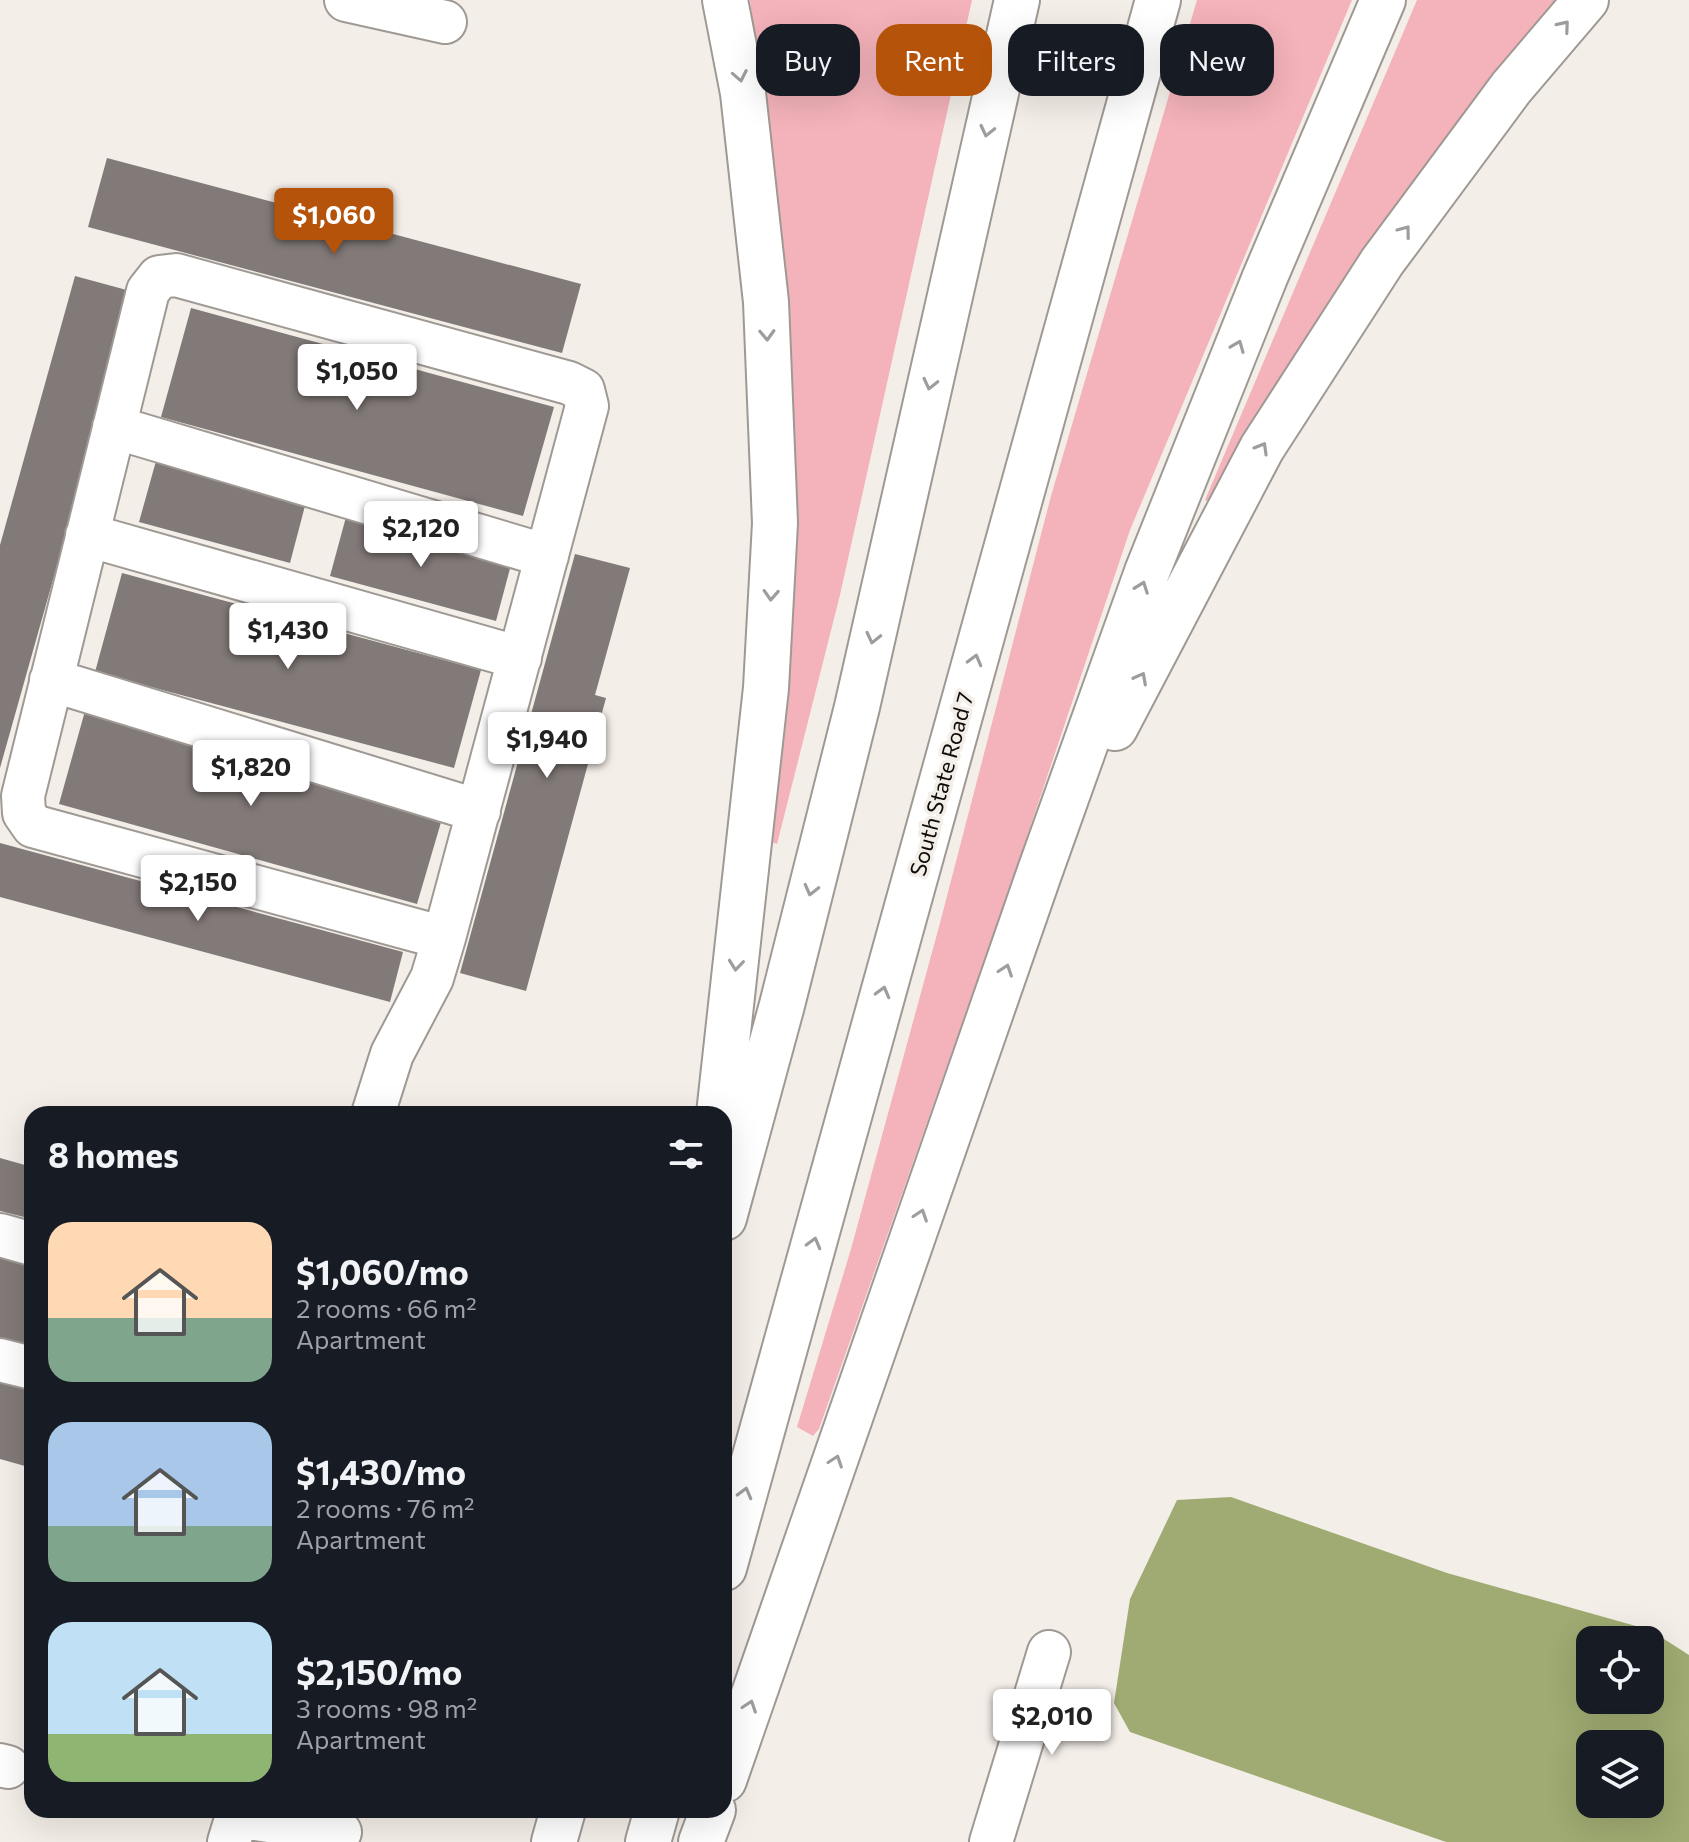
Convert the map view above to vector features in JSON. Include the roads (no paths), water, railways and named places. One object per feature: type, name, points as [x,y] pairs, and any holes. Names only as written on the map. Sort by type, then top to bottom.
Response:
[{"type":"main road","points":[[720,1106],[766,688],[775,523],[766,302],[743,93],[725,0]]},
{"type":"main road","points":[[732,1189],[857,707],[1017,0]]},
{"type":"main road","name":"South State Road 7","points":[[732,1539],[1158,0]]},
{"type":"main road","points":[[732,1757],[1147,572],[1265,277],[1383,0]]},
{"type":"main road","points":[[1040,871],[1262,448],[1382,262],[1511,88],[1586,0]]},
{"type":"main road","points":[[554,1842],[561,1818]]},
{"type":"main road","points":[[648,1842],[655,1818]]},
{"type":"main road","points":[[701,1842],[710,1818]]},
{"type":"street","points":[[346,0],[445,22]]},
{"type":"street","points":[[376,1106],[392,1054],[432,978],[444,938],[587,406],[583,390],[569,383],[176,275],[159,277],[148,291],[23,796],[24,813],[33,826],[444,938]]},
{"type":"street","points":[[114,427],[547,556]]},
{"type":"street","points":[[87,535],[520,658]]},
{"type":"street","points":[[51,680],[479,811]]},
{"type":"street","points":[[0,1235],[24,1242]]},
{"type":"street","points":[[0,1360],[24,1366]]},
{"type":"street","points":[[991,1842],[1049,1652]]},
{"type":"street","points":[[229,1842],[236,1818]]},
{"type":"street","points":[[254,1818],[341,1828]]}]
